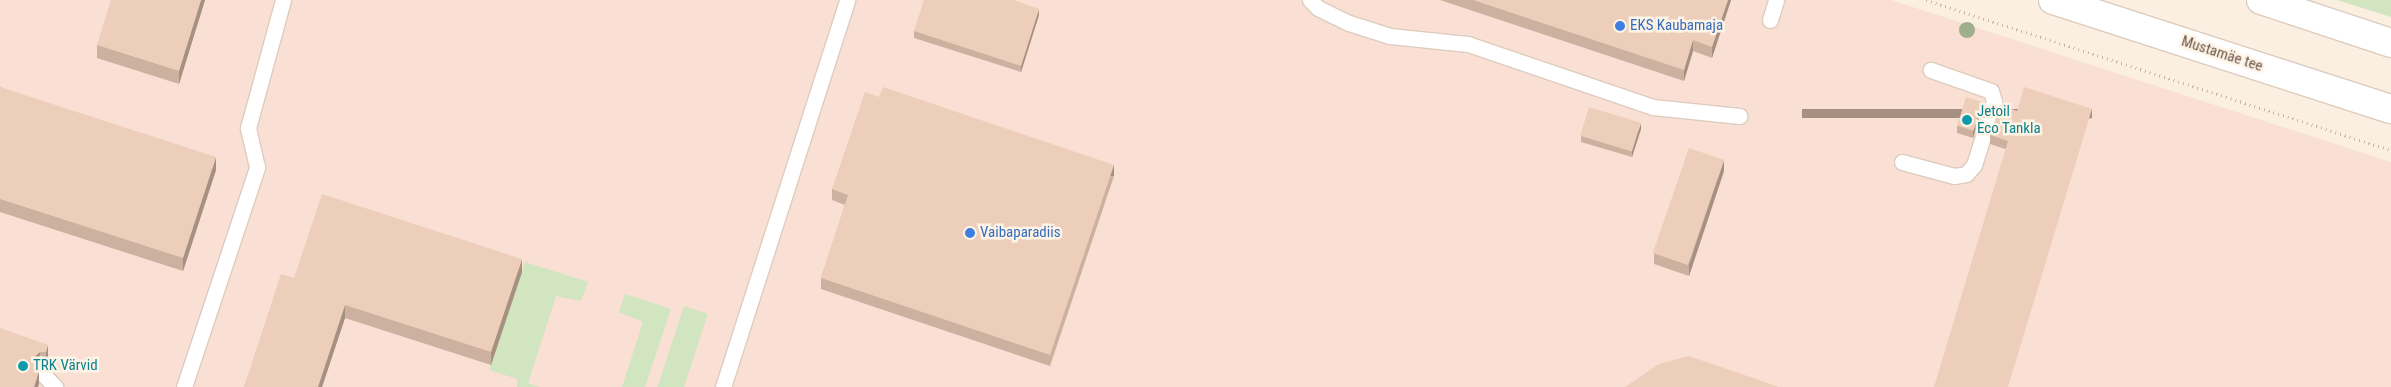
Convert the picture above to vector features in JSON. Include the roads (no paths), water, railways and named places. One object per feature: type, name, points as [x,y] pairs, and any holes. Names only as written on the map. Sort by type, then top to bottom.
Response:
[{"type":"main road","name":"Mustamäe tee","points":[[2053,0],[2391,108]]},
{"type":"main road","points":[[2262,0],[2391,42]]},
{"type":"lane","points":[[184,387],[257,168],[248,128],[283,0]]},
{"type":"lane","points":[[723,387],[847,0]]},
{"type":"lane","points":[[1310,0],[1318,8],[1342,19],[1390,36],[1468,44],[1653,107],[1740,116]]},
{"type":"lane","points":[[1770,20],[1776,0]]},
{"type":"lane","points":[[1902,162],[1954,176],[1966,174],[1974,165],[1994,101],[1991,91],[1932,70]]},
{"type":"lane","points":[[43,374],[55,387]]},
{"type":"place","name":"EKS Kaubamaja","points":[[1620,26]]},
{"type":"place","name":"Jetoil Eco Tankla","points":[[1967,120]]},
{"type":"place","name":"Vaibaparadiis","points":[[970,233]]},
{"type":"place","name":"TRK Värvid","points":[[23,366]]}]
